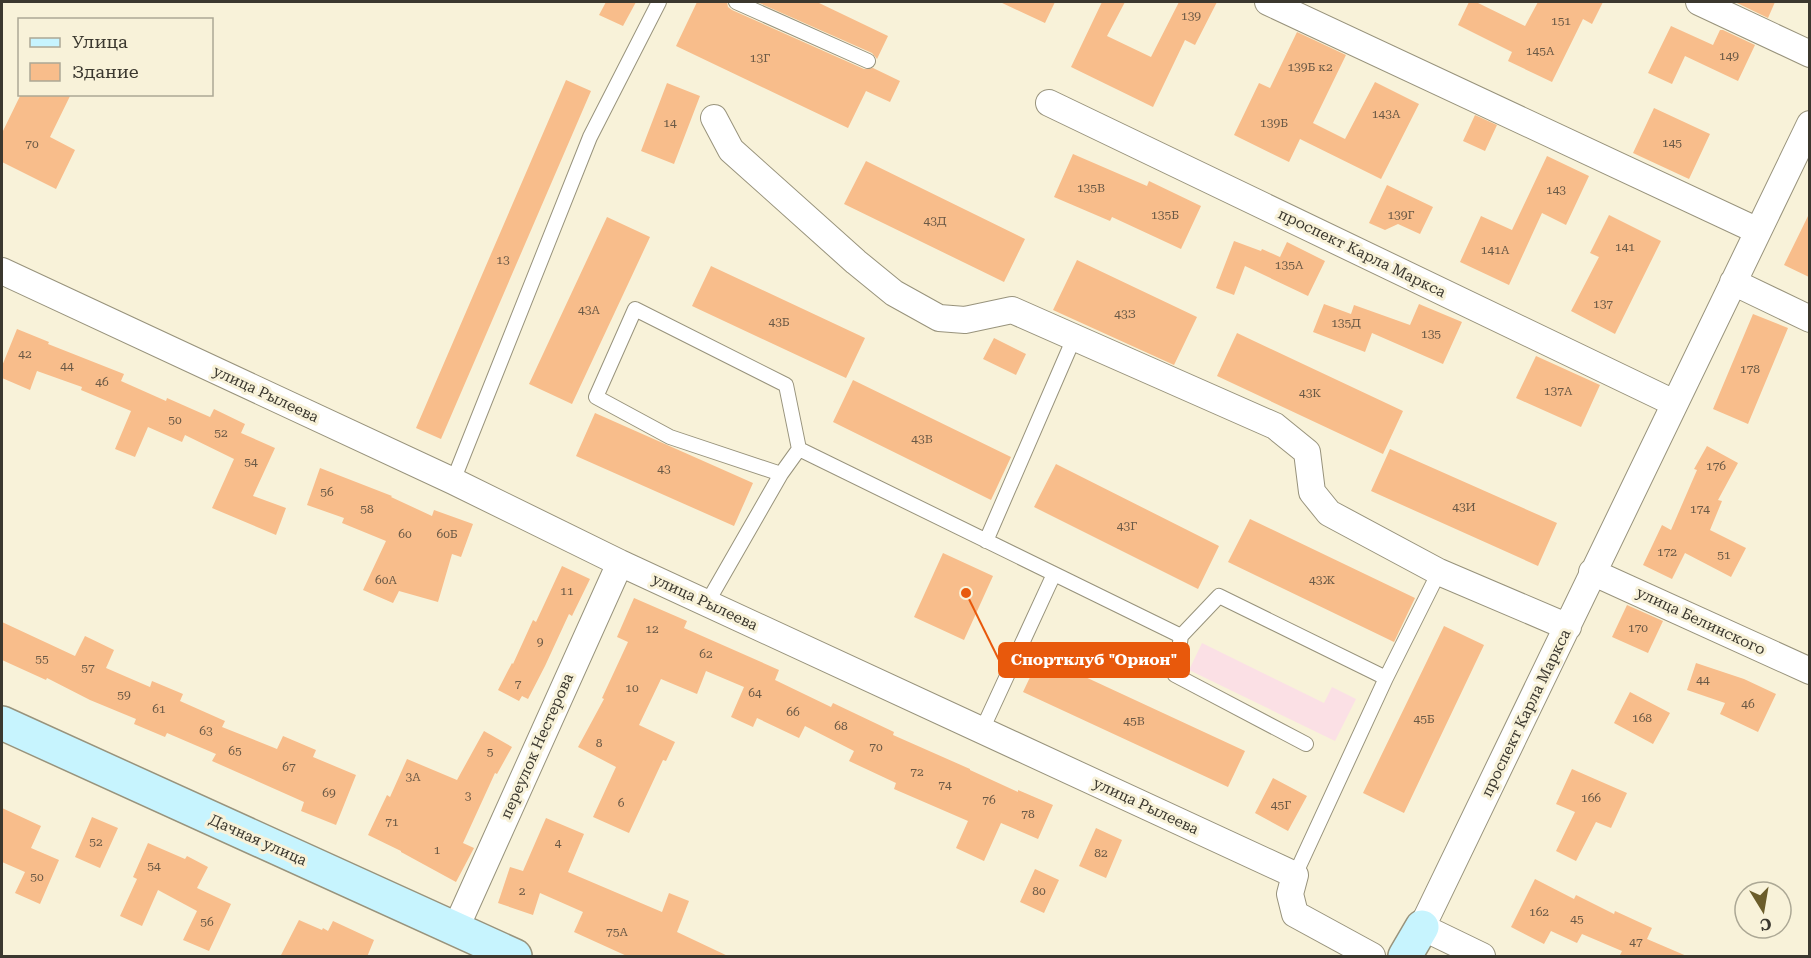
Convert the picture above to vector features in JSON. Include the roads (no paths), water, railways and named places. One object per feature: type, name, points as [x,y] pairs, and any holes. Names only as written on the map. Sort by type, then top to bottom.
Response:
[{"type":"street","points":[[1268,2],[1758,231]]},
{"type":"street","points":[[1700,2],[1809,54]]},
{"type":"street","name":"проспект Карла Маркса","points":[[1049,103],[1674,403]]},
{"type":"street","points":[[714,118],[731,150],[894,293],[939,318],[965,320],[1012,310],[1275,426],[1307,452],[1312,492],[1329,513],[1438,572],[1568,627]]},
{"type":"street","name":"проспект Карла Маркса","points":[[1405,957],[1422,927],[1568,627],[1592,572],[1809,124]]},
{"type":"street","name":"улица Рылеева","points":[[2,271],[453,481],[707,603],[1295,875]]},
{"type":"street","points":[[1733,282],[1809,319]]},
{"type":"street","name":"переулок Нестерова","points":[[455,930],[620,562]]},
{"type":"street","name":"улица Белинского","points":[[1592,572],[1809,671]]},
{"type":"street","name":"Дачная улица","points":[[2,723],[515,957]]},
{"type":"street","points":[[1295,875],[1290,894],[1295,914],[1372,957]]},
{"type":"street","points":[[1422,927],[1482,957]]},
{"type":"lane","points":[[453,481],[590,137],[659,2]]},
{"type":"lane","points":[[736,2],[868,61]]},
{"type":"lane","points":[[707,603],[781,474],[799,449],[786,385],[635,309],[596,397],[670,437],[781,474]]},
{"type":"lane","points":[[986,540],[1074,338]]},
{"type":"lane","points":[[799,449],[1181,636]]},
{"type":"lane","points":[[1295,875],[1438,572]]},
{"type":"lane","points":[[982,730],[1054,574]]},
{"type":"lane","points":[[1306,744],[1175,675],[1181,636],[1219,596],[1386,678]]},
{"type":"place","name":"Спортклуб \"Орион\"","points":[[966,593]]}]
